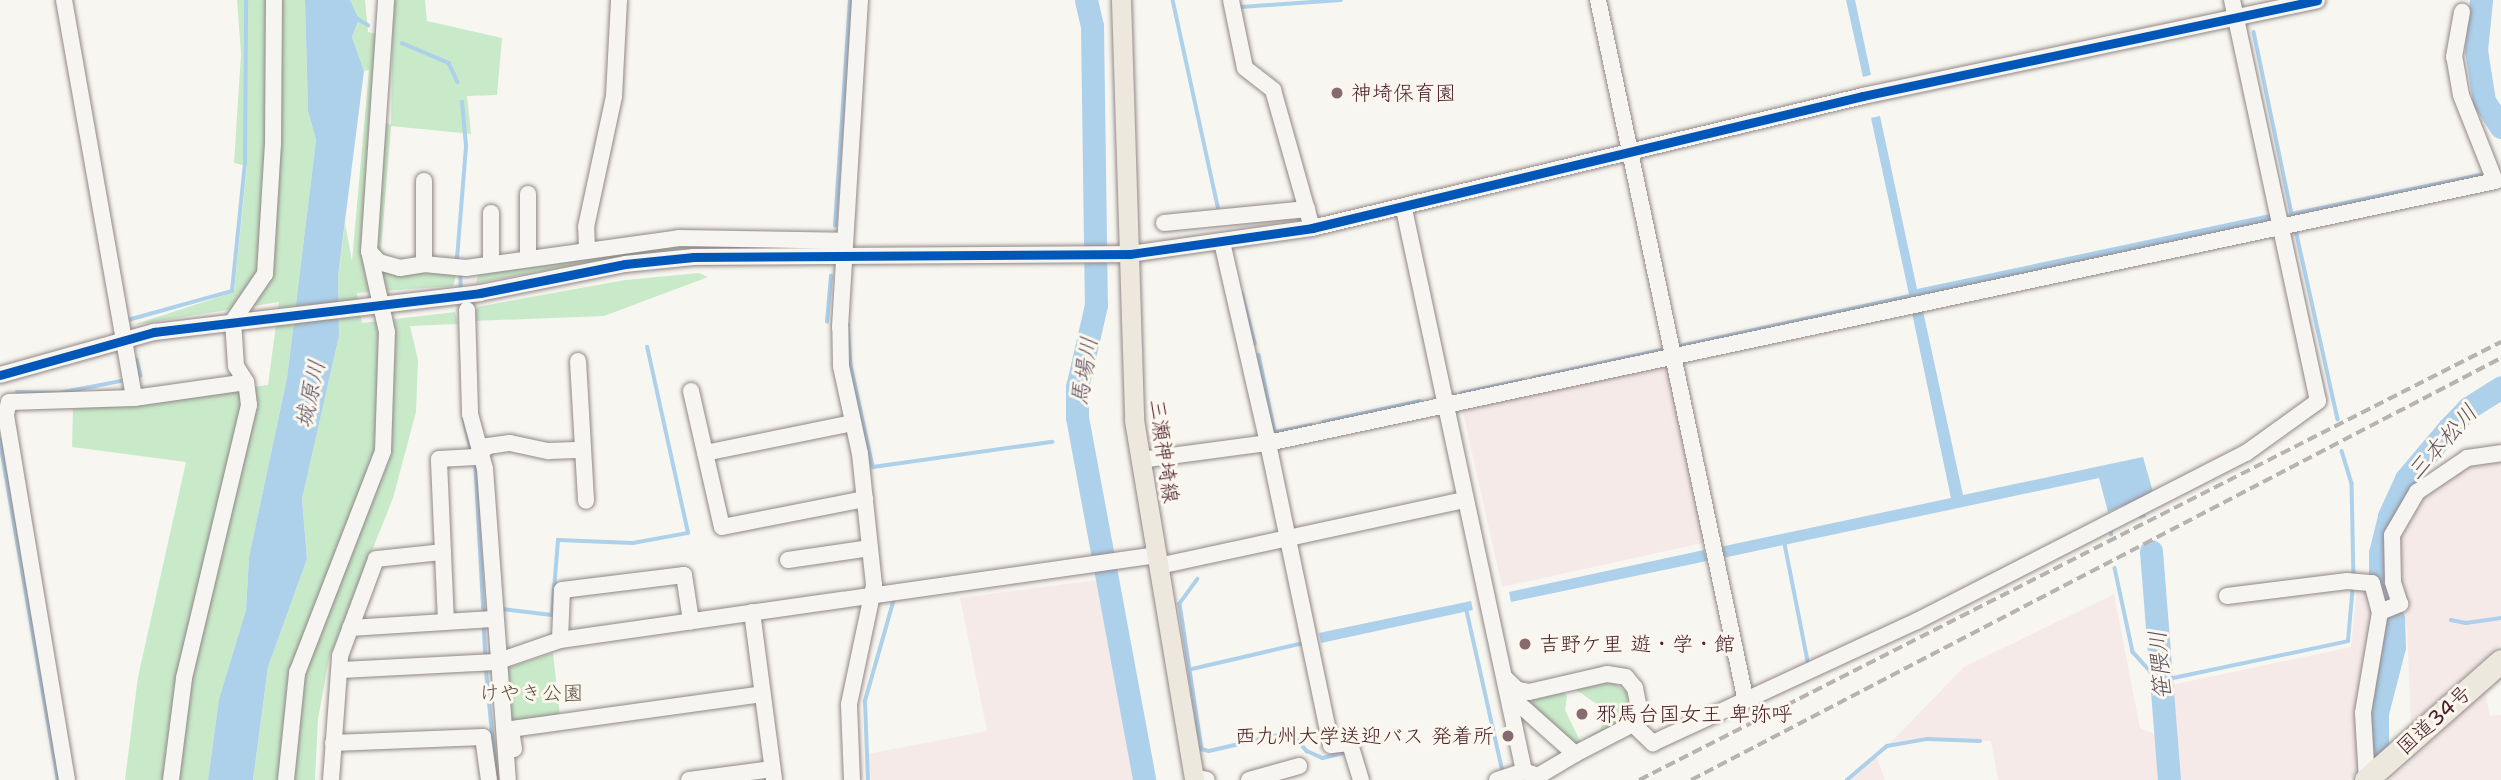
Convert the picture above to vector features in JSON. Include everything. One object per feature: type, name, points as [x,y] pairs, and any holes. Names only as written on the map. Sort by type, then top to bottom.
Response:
[{"type":"highway","name":"国道34号","points":[[2367,780],[2501,661]]},
{"type":"main road","name":"三瀬神埼線","points":[[1121,0],[1120,254],[1140,460],[1198,779]]},
{"type":"street","points":[[64,0],[134,398]]},
{"type":"street","points":[[268,0],[273,25]]},
{"type":"street","points":[[171,780],[184,678],[249,405],[246,382],[236,366],[237,321],[265,274],[274,0]]},
{"type":"street","points":[[286,780],[297,673],[383,451],[384,306],[369,251],[379,150],[386,0]]},
{"type":"street","points":[[587,250],[586,227],[614,96],[619,0]]},
{"type":"street","points":[[852,780],[849,704],[873,596],[865,499],[841,366],[843,249],[860,0]]},
{"type":"street","points":[[1231,0],[1245,68],[1272,90],[1312,228]]},
{"type":"street","points":[[1598,0],[1670,356],[1745,697]]},
{"type":"street","points":[[1633,724],[1653,743],[1745,697],[1988,588],[2246,453],[2318,401],[2290,224],[2232,0]]},
{"type":"street","points":[[369,251],[379,262],[400,268],[424,264],[467,275],[491,264],[679,239],[843,249],[1079,254],[1120,254],[1222,242],[1312,228],[1404,209],[1863,96],[2317,0]]},
{"type":"street","points":[[1140,460],[1268,443],[2495,181],[2461,95],[2454,57],[2462,12]]},
{"type":"street","points":[[424,264],[425,181]]},
{"type":"street","points":[[528,194],[528,259]]},
{"type":"street","points":[[1164,223],[1307,209]]},
{"type":"street","points":[[1404,209],[1524,771]]},
{"type":"street","points":[[491,213],[491,264]]},
{"type":"street","points":[[1222,242],[1268,443],[1331,745],[1350,743],[1360,780]]},
{"type":"street","points":[[67,780],[6,414],[9,402],[0,376],[123,340],[237,321],[480,293],[625,264],[694,257],[843,249]]},
{"type":"street","points":[[467,310],[470,414],[489,662],[508,780]]},
{"type":"street","points":[[578,361],[586,501]]},
{"type":"street","points":[[9,402],[134,398],[246,382]]},
{"type":"street","points":[[691,391],[722,527],[865,499]]},
{"type":"street","points":[[705,453],[852,423]]},
{"type":"street","points":[[446,622],[439,459],[475,457],[488,446],[510,443],[549,451],[583,450]]},
{"type":"street","points":[[2380,612],[2400,604],[2393,582],[2392,535],[2417,492],[2467,458],[2501,453]]},
{"type":"street","points":[[342,670],[489,662],[560,640],[1117,561],[1158,560],[1288,538],[1465,500]]},
{"type":"street","points":[[788,560],[870,548]]},
{"type":"street","points":[[331,780],[332,743],[342,670],[340,656],[376,559],[443,552]]},
{"type":"street","points":[[560,640],[562,590],[684,575],[691,621]]},
{"type":"street","points":[[2227,596],[2353,581],[2372,583],[2380,612],[2363,713],[2367,780]]},
{"type":"street","points":[[689,780],[773,774],[752,612]]},
{"type":"street","points":[[350,628],[486,620]]},
{"type":"street","points":[[1497,780],[1524,771],[1538,776],[1633,724],[1639,708],[1636,688],[1626,677],[1607,674],[1529,692],[1518,690],[1505,678]]},
{"type":"street","points":[[518,780],[511,729],[762,694]]},
{"type":"street","points":[[1509,695],[1574,754]]},
{"type":"street","points":[[332,743],[483,737],[489,780]]},
{"type":"street","points":[[1249,780],[1299,766]]},
{"type":"shaded area","points":[[1667,362],[1707,542],[1502,587],[1462,408]]},
{"type":"shaded area","points":[[2501,452],[2501,644],[2411,724],[2407,628],[2400,605],[2380,612],[2366,764],[2348,780],[1998,780],[1991,741],[1927,739],[1887,746],[1964,667],[2114,594],[2140,728],[2168,740],[2167,686],[2351,647],[2358,577],[2393,582],[2392,535],[2417,492],[2467,458]]},
{"type":"shaded area","points":[[1096,580],[1134,780],[871,780],[868,754],[987,731],[960,598]]},
{"type":"shaded area","points":[[2485,692],[2490,716],[2501,715],[2501,780],[2390,780]]},
{"type":"shaded area","points":[[1876,755],[1885,780],[1847,780]]},
{"type":"green space","points":[[237,0],[305,0],[308,111],[316,140],[287,378],[249,557],[246,610],[219,699],[208,780],[125,780],[138,677],[186,462],[72,447],[73,409],[268,385],[279,302],[133,325],[234,292],[247,166],[234,163],[241,54]]},
{"type":"green space","points":[[350,0],[365,0],[368,32],[380,35],[377,119],[391,125],[393,0],[425,0],[427,21],[502,38],[497,95],[467,96],[471,134],[391,126],[381,250],[395,270],[457,272],[453,286],[357,293],[362,323],[455,312],[458,324],[410,326],[418,360],[416,412],[393,498],[329,659],[318,719],[315,780],[253,780],[268,667],[307,559],[302,499],[339,336],[338,276],[345,223],[352,261],[369,70],[364,71],[352,37],[359,19]]},
{"type":"green space","points":[[688,244],[775,248],[624,256],[476,283],[480,269]]},
{"type":"green space","points":[[699,273],[708,277],[604,316],[473,321],[477,307],[625,280]]},
{"type":"green space","name":"けやき公園","points":[[553,653],[560,716],[505,723],[504,669]]},
{"type":"green space","points":[[1611,681],[1627,692],[1628,713],[1623,722],[1588,742],[1589,736],[1600,730],[1605,717],[1601,707],[1572,687]]},
{"type":"green space","points":[[1562,689],[1567,696],[1565,710],[1582,745],[1572,743],[1531,705],[1533,697]]},
{"type":"water","name":"城原川","points":[[305,0],[350,0],[359,19],[352,37],[364,71],[338,276],[339,336],[302,499],[307,559],[268,667],[253,780],[208,780],[219,699],[246,610],[249,557],[287,378],[316,140],[308,111]]},
{"type":"water","points":[[1846,0],[1855,0],[1871,75],[1863,77]]},
{"type":"water","points":[[1880,116],[1917,289],[2270,214],[2272,222],[1910,299],[1871,118]]},
{"type":"water","points":[[1923,311],[1963,495],[2143,457],[2153,492],[2141,498],[2146,517],[2140,519],[2134,501],[2108,512],[2099,478],[1723,558],[1720,547],[1951,498],[1912,313]]},
{"type":"water","points":[[1704,550],[1707,561],[1511,602],[1509,592]]},
{"type":"water","points":[[1471,601],[1473,610],[1321,643],[1319,633]]},
{"type":"waterway","points":[[128,320],[232,291],[245,162],[246,0]]},
{"type":"waterway","points":[[835,226],[850,0]]},
{"type":"waterway","name":"馬場川","points":[[1086,0],[1092,26],[1096,305],[1077,387],[1077,417],[1144,780]]},
{"type":"waterway","points":[[1173,0],[1218,207]]},
{"type":"waterway","points":[[1241,7],[1341,0]]},
{"type":"waterway","name":"三本松川","points":[[2481,0],[2476,50],[2484,101],[2501,127]]},
{"type":"waterway","points":[[358,19],[368,25]]},
{"type":"waterway","points":[[2254,32],[2293,219]]},
{"type":"waterway","points":[[402,43],[449,63],[458,82]]},
{"type":"waterway","points":[[457,259],[466,146],[462,102]]},
{"type":"waterway","points":[[2292,214],[2480,175]]},
{"type":"waterway","points":[[2296,230],[2338,419]]},
{"type":"waterway","points":[[827,322],[831,276]]},
{"type":"waterway","points":[[461,277],[461,289]]},
{"type":"waterway","points":[[1242,293],[1255,343]]},
{"type":"waterway","points":[[1676,347],[1910,296]]},
{"type":"waterway","points":[[848,325],[851,365],[873,467],[1052,442]]},
{"type":"waterway","points":[[502,609],[552,615],[558,540],[633,543],[688,533],[647,347]]},
{"type":"waterway","points":[[1533,378],[1661,350]]},
{"type":"waterway","points":[[1259,355],[1275,432],[1311,425]]},
{"type":"waterway","points":[[137,360],[141,376]]},
{"type":"waterway","points":[[1462,393],[1523,380]]},
{"type":"waterway","points":[[17,392],[59,393],[121,381]]},
{"type":"waterway","name":"三本松川","points":[[2377,751],[2377,713],[2394,647],[2393,619],[2380,579],[2380,553],[2389,516],[2406,479],[2449,428],[2468,408],[2501,387]]},
{"type":"waterway","points":[[1323,422],[1420,401]]},
{"type":"waterway","points":[[464,419],[472,453]]},
{"type":"waterway","points":[[0,439],[58,780]]},
{"type":"waterway","points":[[2342,451],[2352,483],[2354,577]]},
{"type":"waterway","points":[[476,467],[484,616]]},
{"type":"waterway","points":[[2111,526],[2111,535]]},
{"type":"waterway","points":[[1785,544],[1809,666]]},
{"type":"waterway","name":"笹隈川","points":[[2151,551],[2169,780]]},
{"type":"waterway","points":[[2115,568],[2133,652],[2159,681],[2348,641],[2353,585]]},
{"type":"waterway","points":[[1198,579],[1180,604],[1202,749],[1209,751],[1291,732],[1307,751],[1323,758],[1347,752]]},
{"type":"waterway","points":[[868,780],[865,701],[894,599]]},
{"type":"waterway","points":[[1467,611],[1502,768]]},
{"type":"waterway","points":[[2451,620],[2466,623],[2501,618]]},
{"type":"waterway","points":[[484,624],[486,658]]},
{"type":"waterway","points":[[1192,669],[1304,643]]},
{"type":"waterway","points":[[486,666],[497,780]]},
{"type":"waterway","points":[[1847,780],[1887,746],[1927,739],[1980,741]]},
{"type":"railway","points":[[1639,780],[2501,342]]},
{"type":"railway","points":[[1691,780],[2501,358]]},
{"type":"cycle path","points":[[0,375],[154,332],[480,293],[625,264],[694,257],[1130,254],[1312,228],[1863,96],[2317,0]]},
{"type":"place","name":"神埼保育園","points":[[1337,93]]},
{"type":"place","name":"吉野ケ里 遊・学・館","points":[[1525,644]]},
{"type":"place","name":"邪馬台国女王 卑弥呼","points":[[1582,714]]},
{"type":"place","name":"西九州大学送迎バス 発着所","points":[[1508,736]]}]
